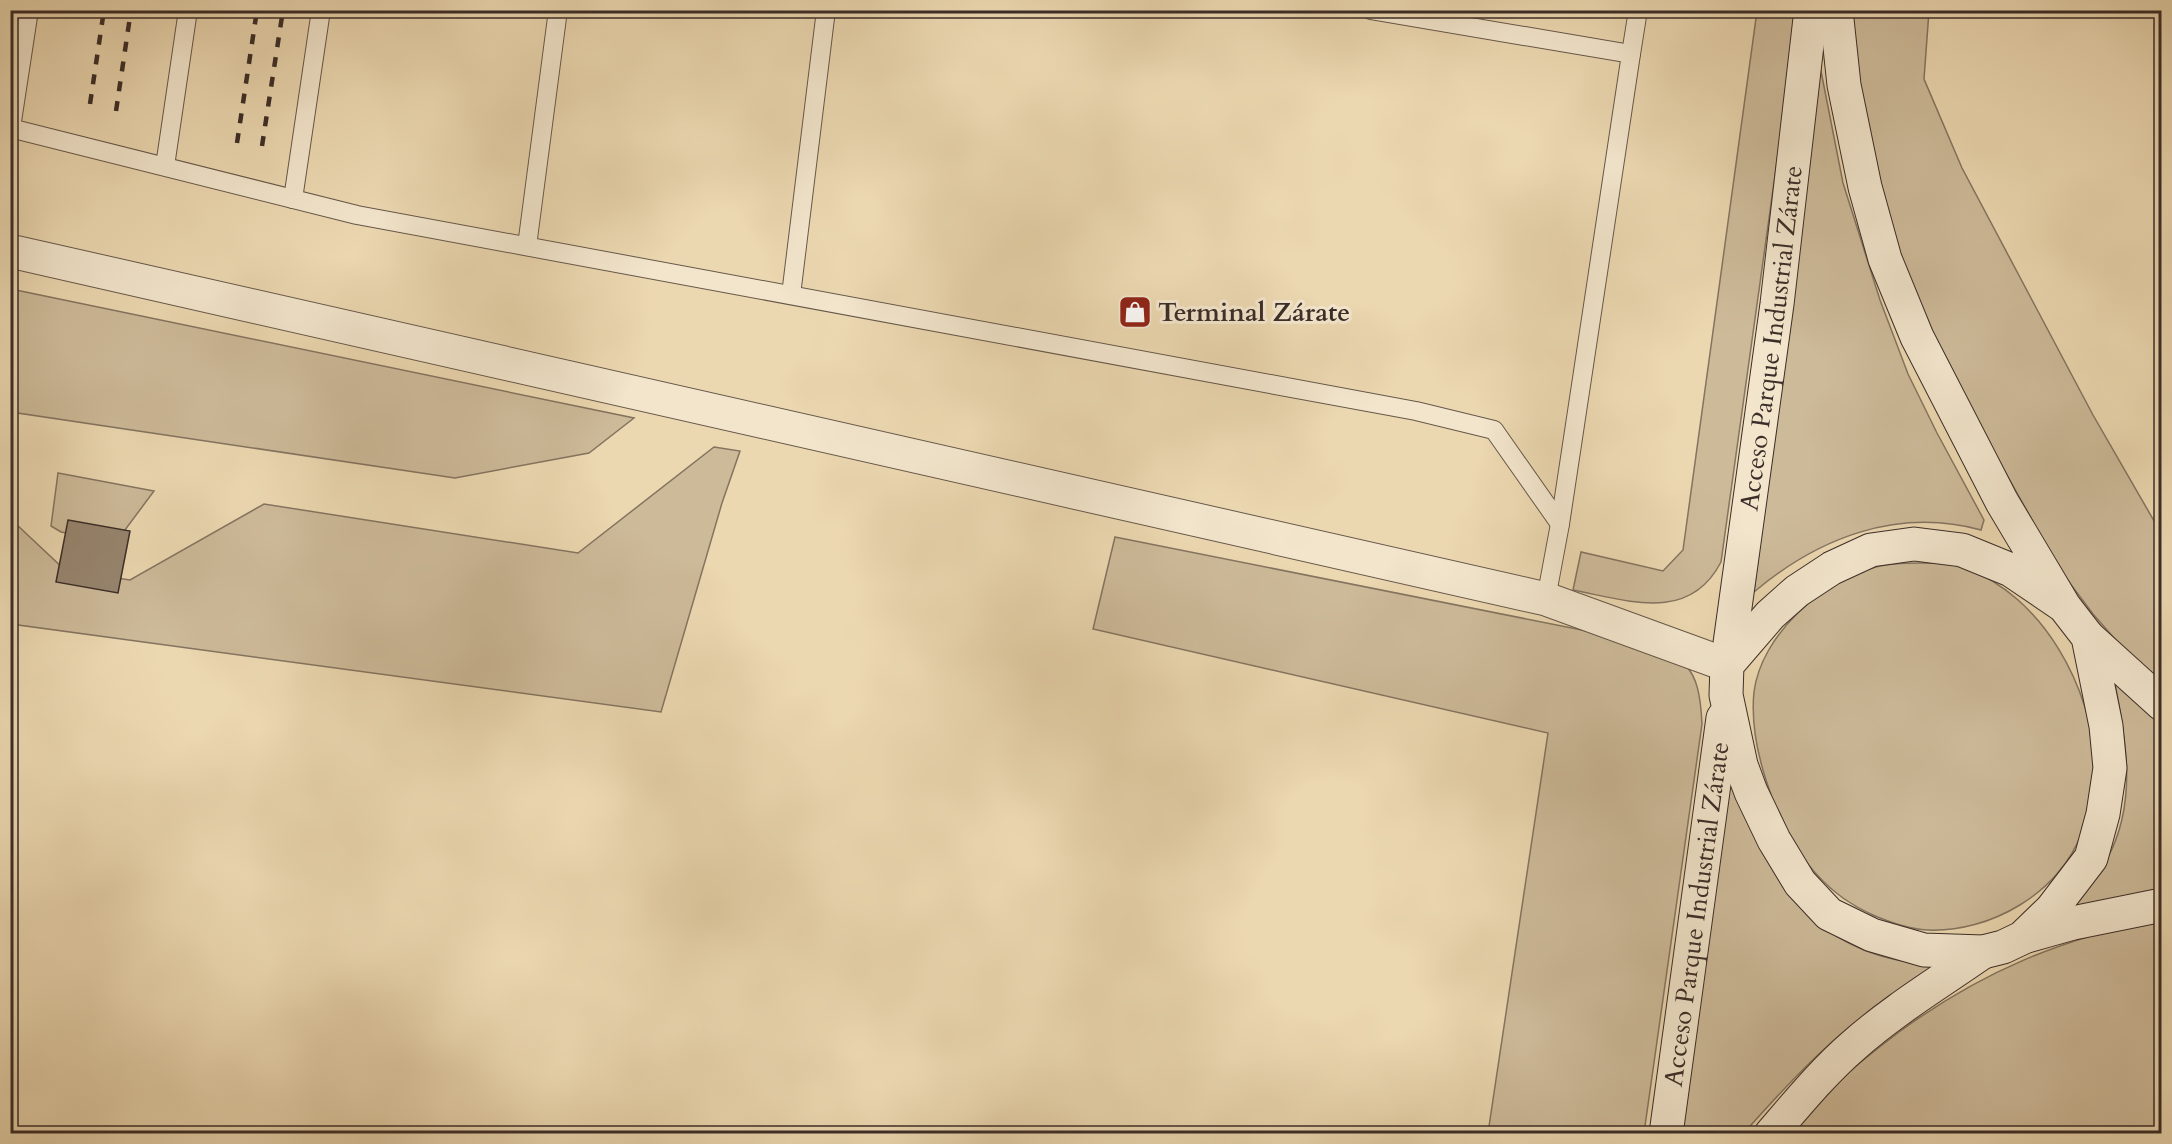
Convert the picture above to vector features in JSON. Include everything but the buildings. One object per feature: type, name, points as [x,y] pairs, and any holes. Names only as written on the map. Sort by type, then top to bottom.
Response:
[{"type":"main road","name":"Acceso Parque Industrial Zárate","points":[[1666,1134],[1775,316],[1811,10]]},
{"type":"main road","points":[[1836,10],[1844,85],[1865,187],[1885,259],[1917,338],[2002,502],[2064,606],[2088,637],[2162,704]]},
{"type":"main road","points":[[10,251],[1546,599],[1727,680]]},
{"type":"main road","points":[[1983,952],[1924,950],[1872,935],[1829,914],[1800,883],[1774,840],[1756,801],[1741,765],[1727,680],[1770,615],[1797,591],[1832,568],[1872,550],[1914,544],[1962,550],[2011,570],[2064,606]]},
{"type":"main road","points":[[2022,938],[2052,909],[2091,858],[2103,814],[2110,768],[2106,726],[2088,637]]},
{"type":"main road","points":[[1771,1134],[1803,1097],[1853,1046],[1983,952],[2073,923],[2162,904]]},
{"type":"lane","points":[[29,10],[11,128],[357,214],[1404,409],[1494,430],[1560,524]]},
{"type":"lane","points":[[165,166],[188,10]]},
{"type":"lane","points":[[293,199],[321,10]]},
{"type":"lane","points":[[527,246],[558,10]]},
{"type":"lane","points":[[791,295],[826,10]]},
{"type":"lane","points":[[1370,10],[1631,54]]},
{"type":"lane","points":[[1546,599],[1560,524],[1638,10]]},
{"type":"shaded area","points":[[1757,11],[1798,11],[1721,562],[1708,581],[1692,594],[1674,601],[1635,602],[1573,590],[1581,552],[1663,571],[1683,550]]},
{"type":"shaded area","points":[[1850,11],[1929,11],[1924,79],[1962,168],[2093,415],[2161,533],[2161,687],[2093,614],[2060,570],[1955,382],[1906,273],[1865,131]]},
{"type":"shaded area","points":[[1820,66],[1843,183],[1880,300],[1908,374],[1984,520],[1981,530],[1950,524],[1919,522],[1889,525],[1860,532],[1805,556],[1754,592]]},
{"type":"shaded area","points":[[11,289],[634,418],[589,453],[455,478],[11,412]]},
{"type":"shaded area","points":[[714,447],[740,451],[722,503],[661,712],[11,624],[11,559],[16,524],[65,570],[130,580],[264,504],[578,553]]},
{"type":"shaded area","points":[[58,473],[154,491],[116,542],[61,532],[51,526]]},
{"type":"shaded area","points":[[1115,537],[1627,639],[1662,651],[1684,664],[1692,674],[1697,686],[1702,724],[1644,1133],[1488,1133],[1548,733],[1093,629]]},
{"type":"shaded area","points":[[1904,563],[1960,566],[1993,581],[2018,600],[2040,622],[2058,648],[2085,707],[2092,737],[2096,772],[2083,829],[2072,854],[2040,891],[2020,905],[1975,925],[1927,930],[1899,925],[1879,918],[1834,892],[1818,877],[1792,842],[1773,801],[1760,759],[1753,703],[1759,671],[1769,650],[1782,631],[1816,597],[1856,574],[1876,567]]},
{"type":"shaded area","points":[[2114,679],[2161,722],[2161,888],[2066,910],[2107,859],[2117,838],[2123,816],[2127,770]]},
{"type":"shaded area","points":[[1729,773],[1766,858],[1800,906],[1822,926],[1848,943],[1878,955],[1902,961],[1941,966],[1877,1007],[1841,1034],[1815,1057],[1744,1133],[1679,1134]]},
{"type":"shaded area","points":[[2161,919],[2161,1133],[1793,1134],[1858,1064],[1899,1032],[1961,992],[1992,975],[2056,947],[2090,936]]},
{"type":"railway","points":[[90,104],[104,10]]},
{"type":"railway","points":[[116,111],[131,10]]},
{"type":"railway","points":[[237,143],[257,10]]},
{"type":"railway","points":[[262,146],[283,10]]},
{"type":"place","name":"Terminal Zárate","points":[[1135,312]]}]
